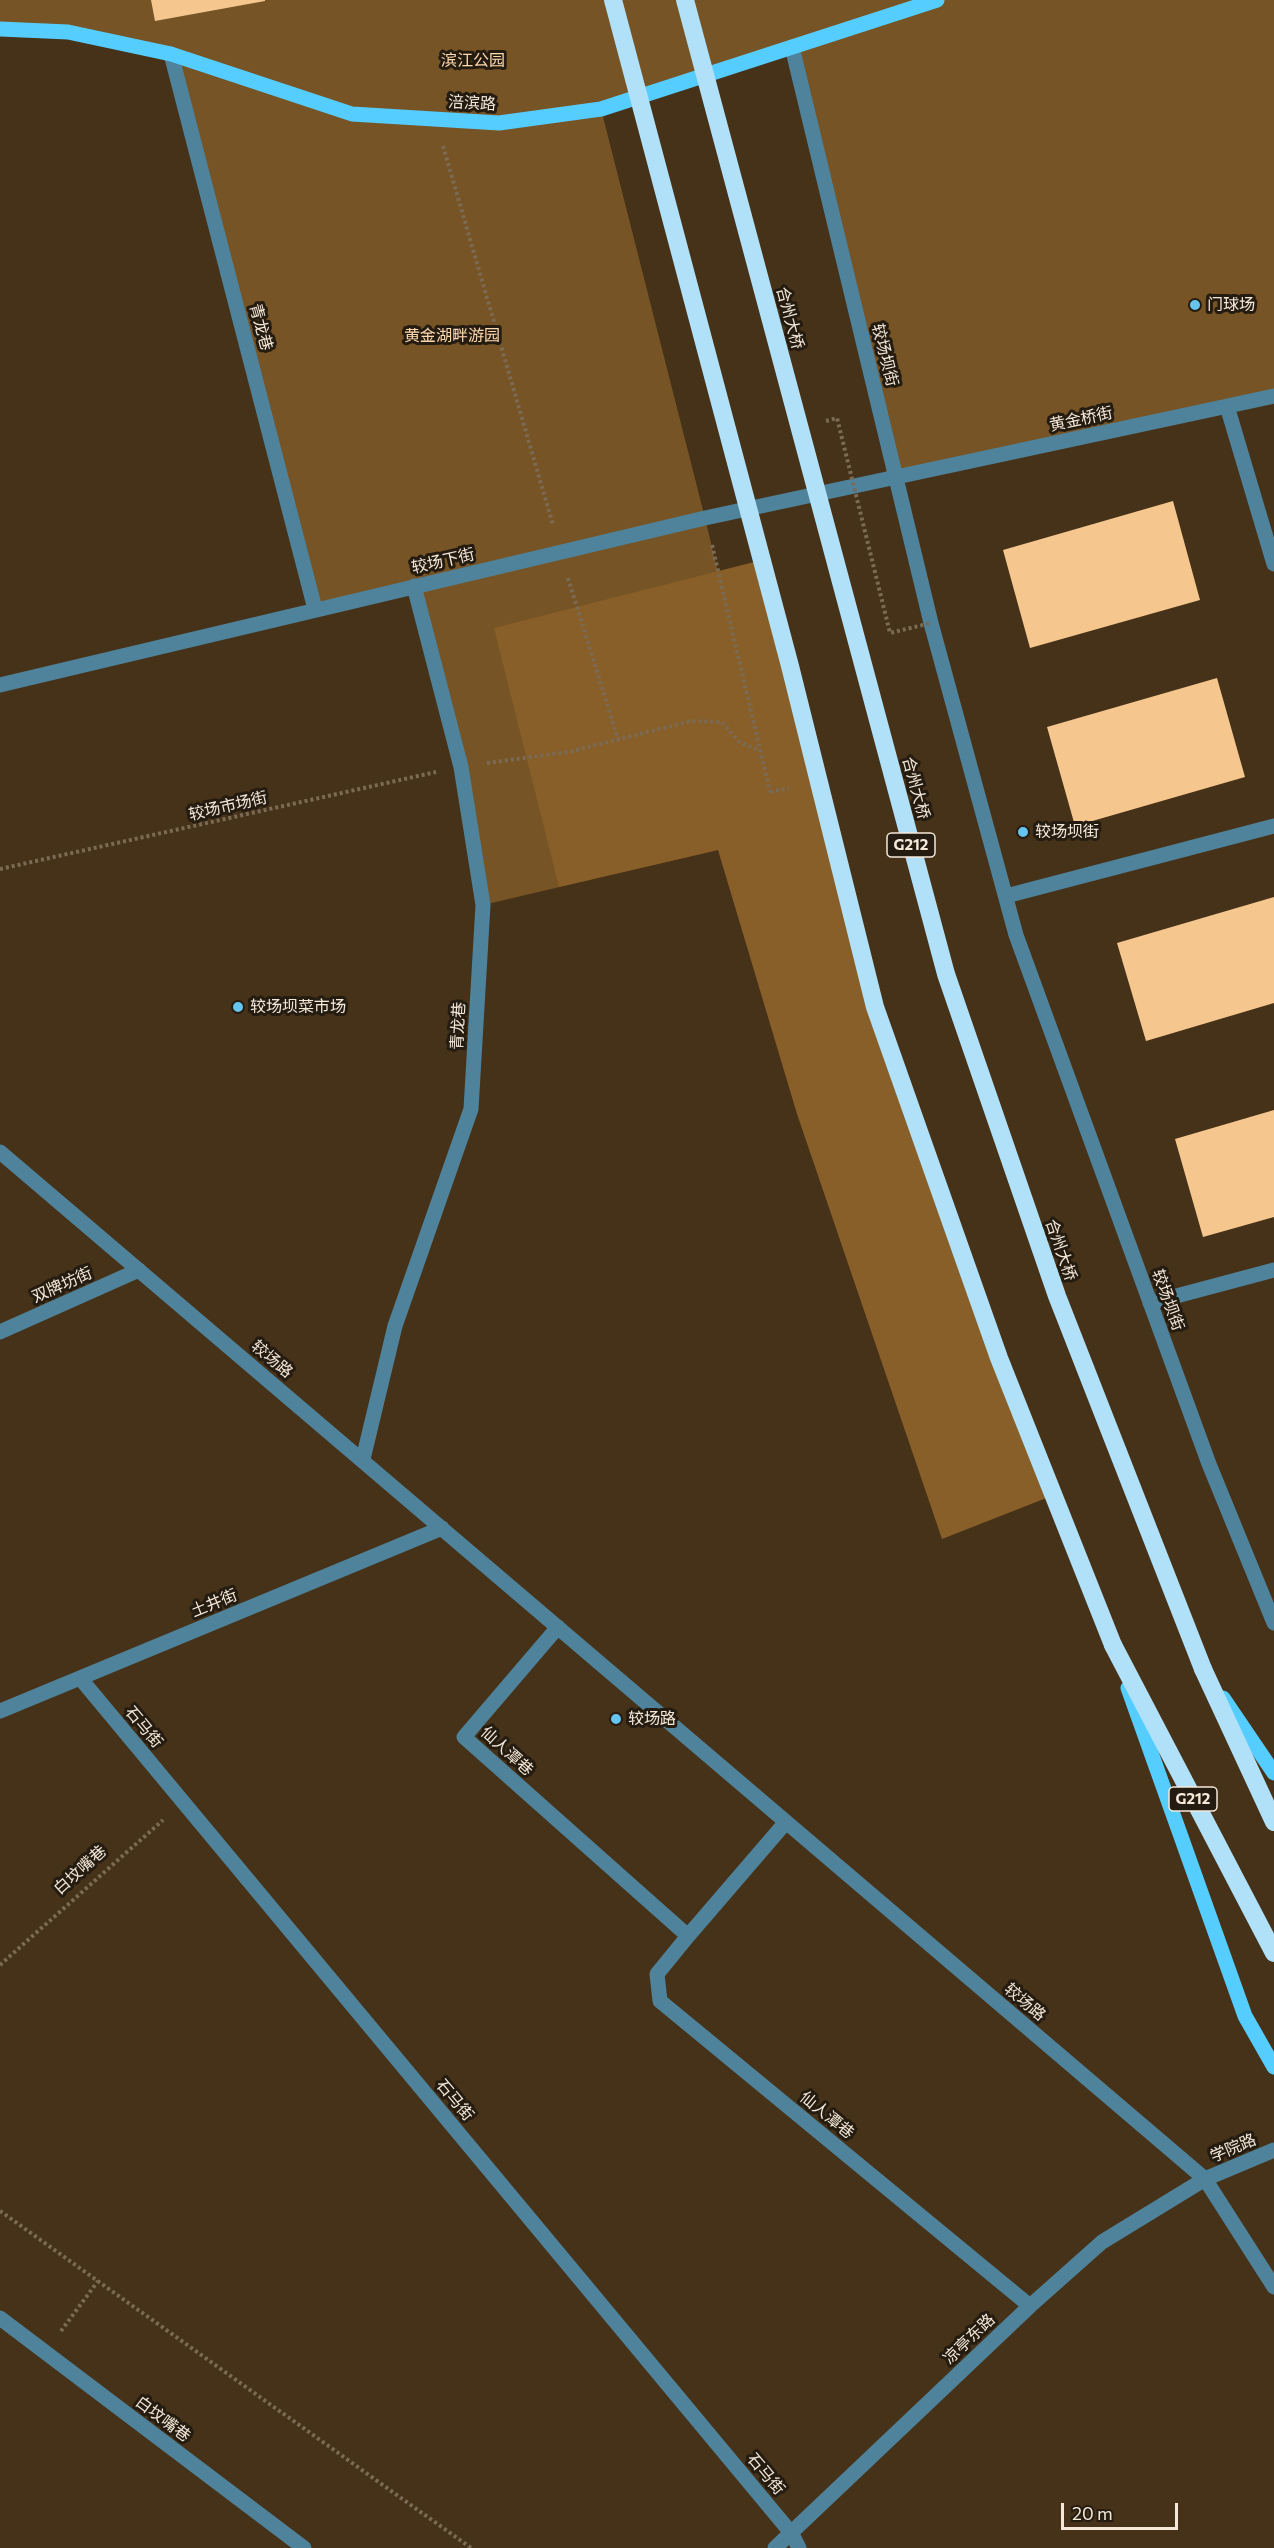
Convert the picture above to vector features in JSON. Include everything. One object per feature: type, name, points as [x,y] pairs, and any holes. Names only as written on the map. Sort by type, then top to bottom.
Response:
[{"type":"highway","name":"G212","points":[[612,0],[787,655],[875,1007],[999,1358],[1113,1645],[1274,1953]]},
{"type":"highway","name":"合州大桥","points":[[685,0],[946,975],[1057,1296],[1203,1669]]},
{"type":"highway","name":"G212","points":[[1203,1669],[1274,1822]]},
{"type":"main road","name":"涪滨路","points":[[0,29],[68,32],[171,54],[352,114],[499,123],[601,109],[937,0]]},
{"type":"main road","points":[[1113,1645],[1245,2016],[1274,2067]]},
{"type":"main road","points":[[1203,1669],[1274,1773]]},
{"type":"street","name":"较场坝街","points":[[792,47],[931,623],[1016,934],[1209,1464],[1274,1623]]},
{"type":"street","name":"青龙巷","points":[[171,54],[315,609]]},
{"type":"street","name":"黄金桥街","points":[[896,477],[1274,396]]},
{"type":"street","points":[[1227,406],[1274,564]]},
{"type":"street","name":"较场下街","points":[[0,685],[705,518],[896,477]]},
{"type":"street","name":"青龙巷","points":[[363,1459],[395,1326],[471,1109],[483,905],[461,767],[414,586]]},
{"type":"street","points":[[1006,896],[1274,826]]},
{"type":"street","name":"较场路","points":[[0,1152],[363,1459],[1205,2179],[1274,2287]]},
{"type":"street","name":"双牌坊街","points":[[0,1332],[139,1270]]},
{"type":"street","points":[[1150,1303],[1274,1270]]},
{"type":"street","name":"土井街","points":[[0,1711],[442,1528]]},
{"type":"street","name":"仙人潭巷","points":[[558,1627],[464,1737],[688,1936]]},
{"type":"street","name":"石马街","points":[[80,1678],[792,2534],[799,2548]]},
{"type":"street","name":"仙人潭巷","points":[[786,1822],[657,1974],[660,2001],[1030,2306]]},
{"type":"street","name":"学院路","points":[[1205,2179],[1274,2150]]},
{"type":"street","name":"凉亭东路","points":[[775,2548],[1030,2306],[1102,2242],[1205,2179]]},
{"type":"street","name":"白坟嘴巷","points":[[0,2318],[304,2548]]},
{"type":"path","points":[[435,119],[560,552],[618,739]]},
{"type":"path","points":[[799,428],[837,418],[890,633],[931,623]]},
{"type":"path","points":[[705,518],[770,792]]},
{"type":"path","name":"较场市场街","points":[[0,869],[461,767],[568,752],[691,721],[722,722],[739,742],[761,752]]},
{"type":"path","name":"白坟嘴巷","points":[[0,1965],[183,1802]]},
{"type":"path","points":[[0,2211],[471,2548]]},
{"type":"path","points":[[46,2353],[98,2281]]},
{"type":"green space","points":[[0,0],[1274,0],[1274,396],[896,477],[792,47],[601,109],[705,518],[781,835],[483,905],[461,767],[414,587],[315,609],[171,54],[0,29]]},
{"type":"shaded area","points":[[762,560],[875,1007],[1054,1495],[942,1539],[797,1114],[718,850],[559,887],[494,628]]},
{"type":"building","points":[[151,0],[265,0],[265,1],[155,21]]},
{"type":"building","points":[[1173,501],[1200,600],[1030,648],[1003,550]]},
{"type":"building","points":[[1217,678],[1245,777],[1075,826],[1047,727]]},
{"type":"building","points":[[1274,897],[1274,1003],[1146,1041],[1117,943]]},
{"type":"building","points":[[1274,1110],[1274,1217],[1203,1237],[1175,1139]]},
{"type":"place","name":"门球场","points":[[1195,305]]},
{"type":"place","name":"较场坝街","points":[[1023,832]]},
{"type":"place","name":"较场坝菜市场","points":[[238,1007]]},
{"type":"place","name":"较场路","points":[[616,1719]]},
{"type":"park label","name":"滨江公园","points":[[473,61]]},
{"type":"park label","name":"黄金湖畔游园","points":[[452,336]]}]
